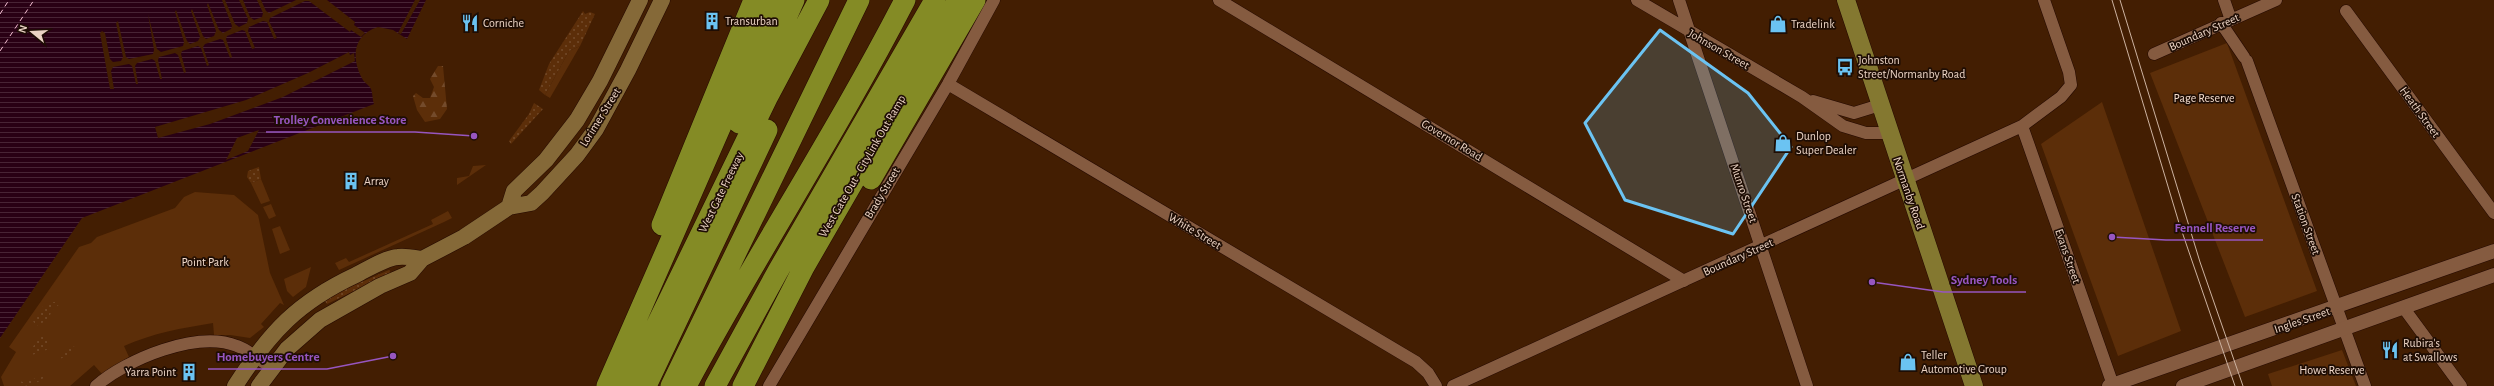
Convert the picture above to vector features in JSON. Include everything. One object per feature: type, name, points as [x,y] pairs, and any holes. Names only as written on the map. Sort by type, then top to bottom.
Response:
[{"type":"highway","points":[[594,386],[705,122],[754,0]]},
{"type":"highway","points":[[705,122],[762,0]]},
{"type":"highway","points":[[607,386],[639,317],[776,0]]},
{"type":"highway","points":[[639,317],[720,162],[794,0]]},
{"type":"highway","name":"West Gate Freeway","points":[[628,386],[774,99],[819,0]]},
{"type":"highway","points":[[646,386],[774,99],[823,0]]},
{"type":"highway","points":[[671,386],[859,0]]},
{"type":"highway","points":[[686,386],[716,330],[846,110],[905,0]]},
{"type":"highway","points":[[715,386],[778,271],[935,0]]},
{"type":"highway","name":"West Gate Out - CityLink Out Ramp","points":[[769,334],[804,267],[958,0]]},
{"type":"highway","points":[[743,386],[769,334],[811,278],[919,99],[975,0]]},
{"type":"main road","name":"Lorimer Street","points":[[509,207],[514,191],[546,160],[577,120],[600,81],[640,0]]},
{"type":"main road","name":"Lorimer Street","points":[[259,386],[271,367],[287,349],[320,320],[380,286],[410,273],[422,259],[464,237],[509,207],[531,203],[577,155],[608,108],[662,0]]},
{"type":"main road","name":"Normanby Road","points":[[1846,0],[1974,386]]},
{"type":"main road","points":[[236,386],[254,357],[282,324],[314,297],[340,282],[397,257],[422,259]]},
{"type":"street","name":"Brady Street","points":[[769,386],[948,84],[994,0]]},
{"type":"street","name":"Governor Road","points":[[1219,0],[1684,281]]},
{"type":"street","name":"Johnson Street","points":[[1637,0],[1802,98],[1846,127],[1866,134],[1889,133]]},
{"type":"street","name":"Munro Street","points":[[1679,0],[1807,386]]},
{"type":"street","name":"Boundary Street","points":[[1453,386],[2022,126],[2061,97],[2071,85],[2069,72],[2044,0]]},
{"type":"street","name":"Station Street","points":[[2224,0],[2226,22],[2246,59],[2365,386]]},
{"type":"street","name":"Boundary Street","points":[[2154,54],[2276,0]]},
{"type":"street","name":"Heath Street","points":[[2346,11],[2494,213]]},
{"type":"street","name":"White Street","points":[[948,84],[1416,362],[1428,374],[1436,386]]},
{"type":"street","name":"Johnson Street","points":[[1802,98],[1854,113],[1880,105]]},
{"type":"street","name":"Evans Street","points":[[2022,126],[2112,386]]},
{"type":"street","name":"Ingles Street","points":[[2112,386],[2494,251]]},
{"type":"street","name":"Ingles Street","points":[[2183,386],[2494,275]]},
{"type":"street","points":[[2403,307],[2461,386]]},
{"type":"street","points":[[96,386],[119,368],[134,360],[177,347],[221,342],[238,346],[271,367]]},
{"type":"highlighted area","points":[[1660,30],[1748,93],[1791,147],[1733,234],[1625,200],[1585,123]]},
{"type":"green space","points":[[583,11],[585,14],[590,12],[595,14],[580,46],[569,51],[545,95],[539,90],[549,64]]},
{"type":"green space","name":"Page Reserve","points":[[2227,43],[2317,291],[2245,317],[2150,73]]},
{"type":"green space","points":[[580,46],[550,98],[545,95],[569,51]]},
{"type":"green space","points":[[438,66],[443,66],[447,109],[440,119],[425,122],[417,110],[413,96],[416,93],[423,98],[430,98],[434,87],[430,79]]},
{"type":"green space","points":[[2102,102],[2181,331],[2118,356],[2041,144]]},
{"type":"green space","points":[[534,103],[543,109],[511,144],[509,141],[529,114]]},
{"type":"green space","points":[[486,165],[457,185],[457,178],[469,176],[473,166]]},
{"type":"green space","points":[[259,167],[261,179],[251,183],[247,177],[248,171]]},
{"type":"green space","points":[[261,179],[270,201],[261,204],[251,183]]},
{"type":"green space","name":"Point Park","points":[[195,192],[234,195],[258,215],[270,273],[284,305],[280,303],[261,324],[264,327],[250,338],[230,335],[214,335],[213,323],[190,327],[135,341],[124,346],[129,357],[102,374],[94,365],[70,386],[4,386],[1,377],[16,352],[9,347],[79,247],[91,243],[97,237],[175,208],[184,197]]},
{"type":"green space","points":[[271,204],[276,216],[269,219],[263,207]]},
{"type":"green space","points":[[448,211],[452,218],[444,222],[339,270],[335,263],[346,258],[349,262],[433,224],[431,220]]},
{"type":"green space","points":[[280,226],[290,250],[280,254],[272,229]]},
{"type":"green space","points":[[311,267],[306,287],[293,297],[287,291],[284,279]]},
{"type":"green space","points":[[389,270],[391,273],[327,304],[325,301],[343,290]]},
{"type":"green space","points":[[52,302],[58,302],[60,304],[52,310],[48,320],[36,326],[33,321],[44,305],[50,305]]},
{"type":"green space","points":[[43,334],[48,337],[49,349],[32,355],[31,349]]},
{"type":"green space","points":[[71,346],[75,347],[76,351],[58,360],[62,352]]},
{"type":"green space","name":"Howe Reserve","points":[[2342,350],[2356,386],[2272,386],[2268,374]]},
{"type":"green space","points":[[42,372],[45,373],[42,380],[29,386],[19,384],[20,381],[25,383],[40,376]]},
{"type":"shaded area","points":[[0,0],[426,0],[407,39],[393,30],[378,27],[369,31],[359,42],[356,49],[357,64],[363,80],[371,89],[374,104],[82,218],[0,338]]},
{"type":"pier","points":[[222,0],[225,0],[235,24],[239,27],[247,23],[248,19],[239,0],[243,0],[250,17],[254,20],[262,17],[263,13],[257,0],[261,0],[266,11],[269,13],[296,0],[327,0],[355,22],[354,25],[365,33],[361,37],[351,30],[350,32],[309,1],[305,1],[270,18],[269,21],[277,38],[274,39],[267,22],[263,21],[249,27],[248,31],[255,48],[252,49],[245,31],[242,30],[227,36],[226,39],[232,57],[230,58],[223,40],[220,39],[205,44],[203,47],[209,65],[207,66],[201,48],[198,46],[182,51],[181,54],[186,72],[184,73],[178,55],[175,53],[159,57],[158,60],[162,79],[160,79],[155,61],[152,59],[137,63],[135,66],[138,84],[136,84],[132,66],[129,64],[113,67],[111,71],[114,89],[110,89],[100,33],[102,31],[105,33],[110,59],[113,62],[121,61],[123,57],[116,23],[118,21],[126,57],[129,59],[153,54],[154,50],[148,14],[157,49],[161,52],[183,46],[184,42],[175,12],[176,10],[187,41],[190,44],[198,41],[200,37],[191,11],[192,9],[203,36],[206,39],[214,36],[216,31],[207,5],[208,3],[219,30],[223,33],[231,29],[232,26]]},
{"type":"pier","points":[[415,0],[420,0],[401,34],[398,33]]},
{"type":"pier","points":[[349,52],[350,55],[354,53],[355,61],[283,97],[210,124],[158,138],[155,127],[246,100],[308,73]]},
{"type":"pier","points":[[259,130],[248,151],[226,160],[237,138]]},
{"type":"ferry route","points":[[0,14],[9,0]]},
{"type":"ferry route","points":[[0,51],[34,0]]},
{"type":"tram line","points":[[2112,0],[2179,223],[2235,386]]},
{"type":"tram line","points":[[2120,0],[2200,262],[2243,386]]},
{"type":"place","name":"Transurban","points":[[712,21]]},
{"type":"place","name":"Corniche","points":[[470,23]]},
{"type":"place","name":"Tradelink","points":[[1778,24]]},
{"type":"place","name":"Johnston Street/Normanby Road","points":[[1845,67]]},
{"type":"place","name":"Trolley Convenience Store","points":[[474,136]]},
{"type":"place","name":"Dunlop Super Dealer","points":[[1783,143]]},
{"type":"place","name":"Array","points":[[351,181]]},
{"type":"place","name":"Fennell Reserve","points":[[2112,237]]},
{"type":"place","name":"Sydney Tools","points":[[1872,282]]},
{"type":"place","name":"Rubira's at Swallows","points":[[2390,350]]},
{"type":"place","name":"Homebuyers Centre","points":[[393,356]]},
{"type":"place","name":"Teller Automotive Group","points":[[1908,362]]},
{"type":"place","name":"Yarra Point","points":[[189,372]]}]
